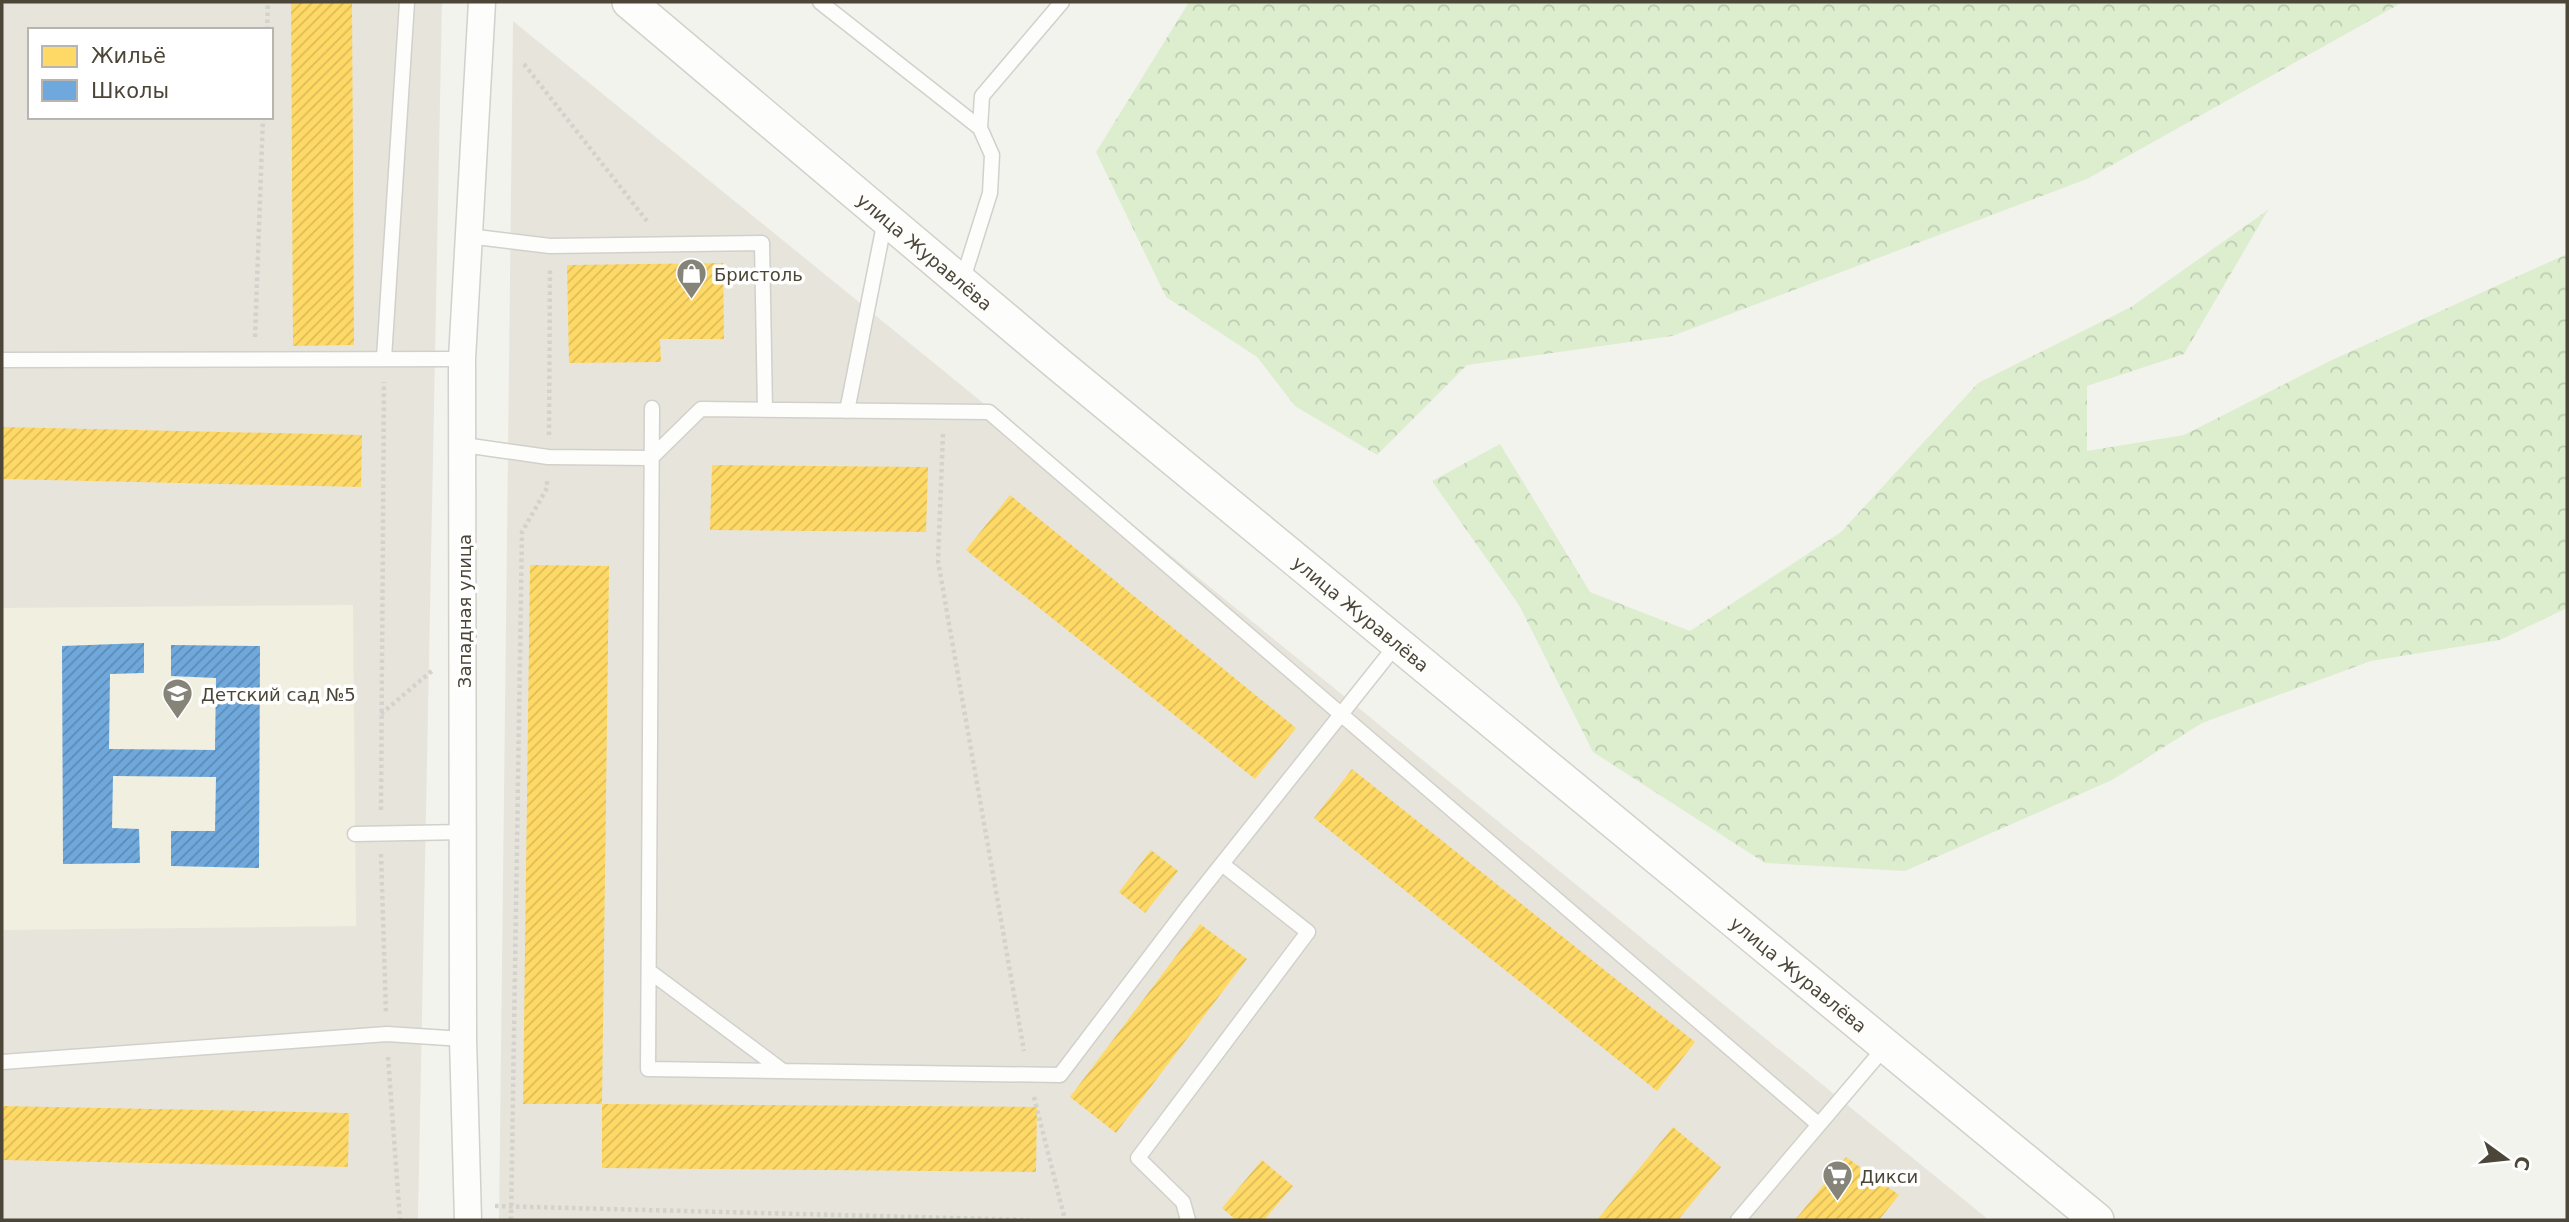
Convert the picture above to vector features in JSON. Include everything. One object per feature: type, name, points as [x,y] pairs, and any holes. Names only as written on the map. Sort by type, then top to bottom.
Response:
[{"type":"street","name":"Западная улица","points":[[468,1212],[464,1039],[462,359],[482,2]]},
{"type":"street","name":"улица Журавлёва","points":[[629,2],[1397,644],[2097,1220]]},
{"type":"lane","points":[[384,358],[407,2]]},
{"type":"lane","points":[[820,2],[980,128]]},
{"type":"lane","points":[[962,283],[990,193],[992,155],[980,128],[982,96],[1062,2]]},
{"type":"lane","points":[[847,411],[886,219]]},
{"type":"lane","points":[[468,236],[550,246],[762,243],[765,410]]},
{"type":"lane","points":[[2,360],[462,359]]},
{"type":"lane","points":[[652,408],[648,1069],[1060,1075],[1222,864],[1397,644]]},
{"type":"lane","points":[[464,445],[548,457],[652,458],[701,409],[989,412],[1818,1124]]},
{"type":"lane","points":[[355,834],[464,832]]},
{"type":"lane","points":[[1188,1220],[1183,1202],[1138,1158],[1308,932],[1222,864]]},
{"type":"lane","points":[[649,971],[783,1071]]},
{"type":"lane","points":[[2,1062],[387,1034],[464,1039]]},
{"type":"lane","points":[[1738,1220],[1885,1047]]},
{"type":"path","points":[[267,28],[268,2]]},
{"type":"path","points":[[524,64],[665,244]]},
{"type":"path","points":[[254,361],[263,119]]},
{"type":"path","points":[[511,1220],[522,532],[547,488],[550,246]]},
{"type":"path","points":[[384,358],[381,834],[387,1034],[401,1220]]},
{"type":"path","points":[[944,412],[938,561],[1028,1075],[1065,1220]]},
{"type":"path","points":[[382,714],[464,643]]},
{"type":"path","points":[[468,1212],[512,1208],[1029,1220]]},
{"type":"shaded area","points":[[2,2],[442,2],[418,1220],[2,1220]]},
{"type":"shaded area","points":[[513,21],[1989,1220],[499,1220]]},
{"type":"shaded area","name":"Детский сад №5","points":[[353,605],[356,926],[2,930],[2,608]]},
{"type":"green space","points":[[1189,2],[2403,2],[2087,179],[1672,336],[1467,365],[1377,455],[1295,406],[1257,357],[1166,297],[1096,152]]},
{"type":"green space","points":[[2268,210],[2184,354],[2087,386],[2087,451],[2184,435],[2332,360],[2567,254],[2567,608],[2500,640],[2371,661],[2202,723],[2112,780],[1905,871],[1765,863],[1593,752],[1519,605],[1432,481],[1500,444],[1590,592],[1690,631],[1841,532],[1978,383],[2131,307]]},
{"type":"building: Жильё","points":[[291,2],[352,2],[354,345],[293,346]]},
{"type":"building: Жильё","points":[[723,263],[724,339],[660,339],[661,362],[569,363],[567,265]]},
{"type":"building: Жильё","points":[[2,427],[362,435],[361,487],[2,479]]},
{"type":"building: Жильё","points":[[712,465],[928,467],[926,532],[710,530]]},
{"type":"building: Жильё","points":[[1010,495],[1296,728],[1255,779],[966,550]]},
{"type":"building: Жильё","points":[[530,565],[609,566],[602,1104],[523,1104]]},
{"type":"building: Жильё","points":[[1352,769],[1695,1042],[1657,1091],[1314,818]]},
{"type":"building: Жильё","points":[[1151,850],[1178,871],[1145,913],[1119,892]]},
{"type":"building: Жильё","points":[[1200,924],[1247,959],[1116,1133],[1070,1097]]},
{"type":"building: Жильё","points":[[602,1104],[1037,1107],[1036,1172],[602,1168]]},
{"type":"building: Жильё","points":[[2,1106],[349,1113],[348,1167],[2,1160]]},
{"type":"building: Жильё","points":[[1673,1127],[1721,1167],[1678,1220],[1597,1220]]},
{"type":"building: Жильё","points":[[1846,1157],[1899,1195],[1879,1220],[1795,1220]]},
{"type":"building: Жильё","points":[[1262,1160],[1293,1186],[1264,1220],[1236,1220],[1222,1208]]},
{"type":"building: Школы","points":[[144,643],[144,673],[110,674],[109,749],[215,750],[216,678],[171,676],[171,645],[260,646],[259,868],[171,866],[171,831],[215,831],[216,777],[113,776],[112,828],[139,829],[140,863],[63,864],[62,646]]},
{"type":"place","name":"Бристоль","points":[[691,301]]},
{"type":"place","name":"Детский сад №5","points":[[178,721]]},
{"type":"place","name":"Дикси","points":[[1837,1203]]}]
